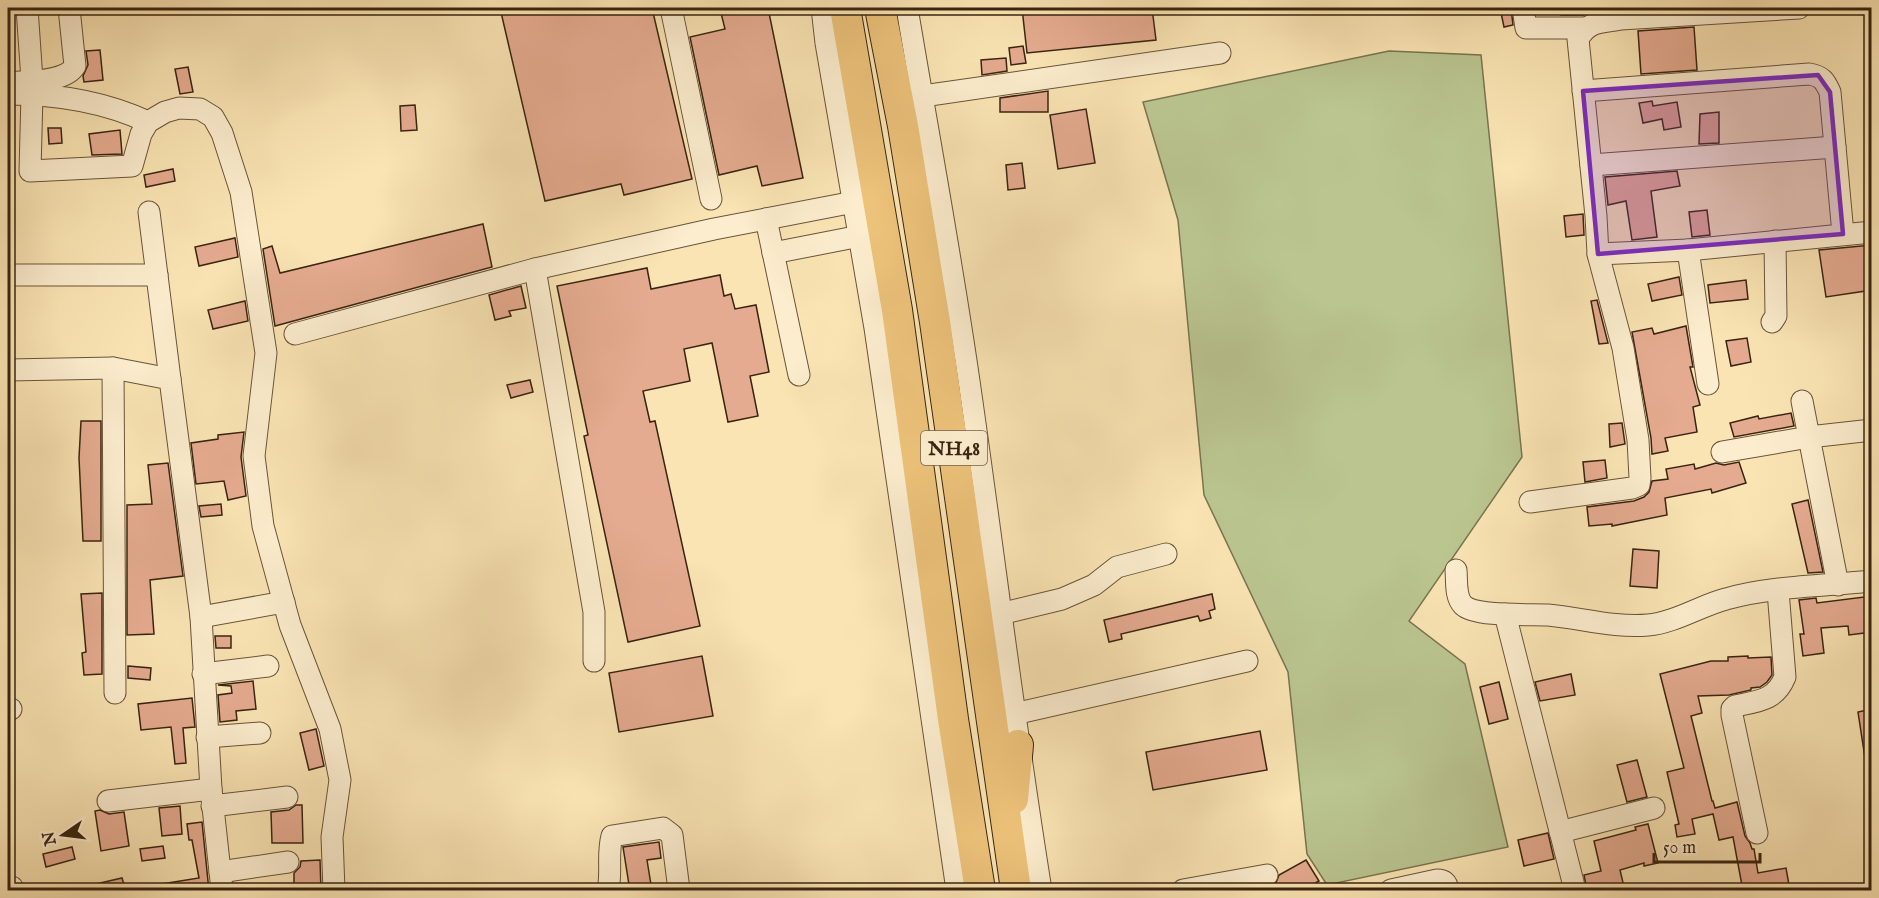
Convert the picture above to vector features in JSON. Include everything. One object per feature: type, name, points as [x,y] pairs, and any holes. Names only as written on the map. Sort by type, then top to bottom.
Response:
[{"type":"highway","name":"NH48","points":[[845,8],[897,310],[952,709],[980,891]]},
{"type":"highway","name":"NH48","points":[[879,8],[903,126],[936,333],[1014,880]]},
{"type":"highway","points":[[1014,880],[1012,815],[1018,745]]},
{"type":"street","points":[[27,8],[32,87],[30,171],[132,166],[141,134],[148,122],[165,112],[179,108],[200,109],[213,117],[222,132],[241,192],[266,353],[254,456],[263,526],[290,625],[330,729],[340,780],[332,837],[334,891]]},
{"type":"street","points":[[8,94],[72,71],[75,66],[69,8]]},
{"type":"street","points":[[671,8],[711,199]]},
{"type":"street","points":[[822,8],[826,43],[855,202],[957,891]]},
{"type":"street","points":[[907,8],[970,387],[1018,745],[1041,891]]},
{"type":"street","points":[[1523,8],[1526,28],[1585,28],[1618,14],[1788,8]]},
{"type":"street","points":[[1530,502],[1632,488],[1640,482],[1638,440],[1623,348],[1598,254],[1578,39],[1585,28]]},
{"type":"street","points":[[923,96],[1220,53]]},
{"type":"street","points":[[1583,91],[1818,75],[1825,81],[1830,92],[1844,234]]},
{"type":"street","points":[[8,83],[120,109],[148,122]]},
{"type":"street","points":[[1591,165],[1835,147]]},
{"type":"street","points":[[295,334],[535,269],[855,202]]},
{"type":"street","points":[[149,212],[201,617],[211,797],[221,881],[288,862]]},
{"type":"street","points":[[766,219],[799,375]]},
{"type":"street","points":[[1598,254],[1688,250],[1872,232]]},
{"type":"street","points":[[773,253],[860,236]]},
{"type":"street","points":[[1772,322],[1776,316],[1775,241]]},
{"type":"street","points":[[1688,250],[1708,384]]},
{"type":"street","points":[[535,269],[594,612],[594,661]]},
{"type":"street","points":[[8,275],[157,275]]},
{"type":"street","points":[[8,370],[113,368],[170,379]]},
{"type":"street","points":[[113,368],[115,693]]},
{"type":"street","points":[[1802,401],[1838,585]]},
{"type":"street","points":[[1722,452],[1809,437],[1872,430]]},
{"type":"street","points":[[1000,614],[1062,599],[1094,585],[1117,567],[1166,554]]},
{"type":"street","points":[[1456,570],[1457,592],[1462,604],[1470,610],[1548,615],[1634,626],[1651,625],[1725,599],[1749,594],[1872,581]]},
{"type":"street","points":[[1758,833],[1733,725],[1732,709],[1735,706],[1769,698],[1780,688],[1785,677],[1778,591]]},
{"type":"street","points":[[201,617],[284,603]]},
{"type":"street","points":[[1505,614],[1575,891]]},
{"type":"street","points":[[1014,714],[1247,661]]},
{"type":"street","points":[[203,674],[268,666]]},
{"type":"street","points":[[207,737],[260,733]]},
{"type":"street","points":[[108,801],[287,797]]},
{"type":"street","points":[[1560,832],[1654,808]]},
{"type":"street","points":[[608,891],[612,836],[663,828],[672,835],[679,891]]},
{"type":"street","points":[[1183,891],[1267,875]]},
{"type":"street","points":[[1391,891],[1437,880],[1443,880],[1448,891]]},
{"type":"highlighted area","points":[[1818,75],[1830,92],[1843,234],[1598,254],[1583,91]]},
{"type":"green space","points":[[1389,51],[1481,55],[1522,457],[1409,621],[1465,664],[1508,847],[1327,885],[1307,854],[1288,672],[1204,495],[1178,220],[1143,102]]},
{"type":"building","points":[[500,8],[652,8],[692,179],[624,195],[621,184],[545,201]]},
{"type":"building","points":[[746,8],[768,8],[803,178],[762,186],[757,166],[719,175],[690,37],[725,29],[721,13]]},
{"type":"building","points":[[1022,8],[1152,8],[1156,40],[1027,53]]},
{"type":"building","points":[[1500,8],[1511,8],[1513,25],[1504,27]]},
{"type":"building","points":[[1559,8],[1613,8],[1583,15],[1561,15]]},
{"type":"building","points":[[1694,27],[1697,70],[1641,74],[1638,31]]},
{"type":"building","points":[[1023,46],[1026,63],[1011,65],[1009,48]]},
{"type":"building","points":[[100,50],[103,80],[84,82],[83,76],[88,65],[86,51]]},
{"type":"building","points":[[1006,58],[1007,71],[982,75],[981,60]]},
{"type":"building","points":[[188,67],[193,92],[180,94],[175,69]]},
{"type":"building","points":[[1048,91],[1048,112],[1000,112],[1000,98]]},
{"type":"building","points":[[1652,101],[1653,106],[1677,102],[1681,127],[1664,130],[1662,119],[1643,123],[1639,103]]},
{"type":"building","points":[[415,105],[417,130],[401,131],[400,106]]},
{"type":"building","points":[[1086,109],[1095,163],[1058,169],[1050,115]]},
{"type":"building","points":[[1719,112],[1719,143],[1699,144],[1700,114]]},
{"type":"building","points":[[48,128],[61,128],[62,143],[49,144]]},
{"type":"building","points":[[120,130],[122,154],[92,155],[89,134]]},
{"type":"building","points":[[1022,163],[1025,188],[1008,190],[1006,165]]},
{"type":"building","points":[[173,169],[175,181],[146,187],[144,175]]},
{"type":"building","points":[[1677,171],[1680,186],[1651,191],[1657,237],[1632,240],[1626,201],[1608,205],[1605,177]]},
{"type":"building","points":[[1707,210],[1710,235],[1692,237],[1689,212]]},
{"type":"building","points":[[1583,214],[1584,235],[1566,237],[1564,216]]},
{"type":"building","points":[[483,224],[492,267],[275,326],[263,249],[272,246],[280,273]]},
{"type":"building","points":[[235,238],[238,257],[199,266],[195,247]]},
{"type":"building","points":[[1872,245],[1872,290],[1826,297],[1819,250]]},
{"type":"building","points":[[647,268],[651,289],[720,275],[724,296],[731,294],[735,309],[756,305],[769,372],[750,376],[758,416],[728,422],[712,343],[684,349],[690,381],[643,391],[650,422],[655,421],[700,626],[628,642],[584,436],[588,435],[557,286]]},
{"type":"building","points":[[1679,277],[1682,295],[1652,301],[1648,284]]},
{"type":"building","points":[[1746,280],[1748,299],[1710,303],[1708,285]]},
{"type":"building","points":[[521,286],[526,308],[509,311],[511,316],[495,320],[489,295]]},
{"type":"building","points":[[1597,300],[1608,343],[1599,344],[1591,301]]},
{"type":"building","points":[[245,301],[248,321],[213,329],[208,310]]},
{"type":"building","points":[[1686,326],[1693,367],[1690,367],[1700,405],[1693,407],[1697,432],[1665,438],[1668,451],[1652,454],[1632,332],[1652,328],[1654,334]]},
{"type":"building","points":[[1747,338],[1751,362],[1731,366],[1726,341]]},
{"type":"building","points":[[530,380],[533,392],[511,398],[507,385]]},
{"type":"building","points":[[1791,413],[1794,426],[1734,437],[1730,423],[1758,416],[1759,419]]},
{"type":"building","points":[[81,421],[101,421],[101,541],[83,541],[79,458]]},
{"type":"building","points":[[1622,423],[1625,444],[1610,447],[1609,424]]},
{"type":"building","points":[[244,432],[241,457],[246,496],[228,500],[224,481],[196,484],[191,443],[218,439],[218,435]]},
{"type":"building","points":[[1605,460],[1607,478],[1585,482],[1583,462]]},
{"type":"building","points":[[1739,462],[1746,483],[1712,493],[1711,489],[1665,498],[1667,515],[1612,526],[1612,524],[1589,526],[1587,507],[1634,501],[1644,497],[1649,492],[1652,481],[1668,479],[1666,469],[1694,464],[1695,469],[1716,463],[1724,465]]},
{"type":"building","points":[[168,463],[183,576],[150,580],[154,634],[127,635],[127,505],[152,504],[148,465]]},
{"type":"building","points":[[1808,500],[1823,572],[1808,573],[1792,504]]},
{"type":"building","points":[[221,504],[222,515],[201,517],[199,506]]},
{"type":"building","points":[[1633,549],[1659,551],[1657,588],[1630,586]]},
{"type":"building","points":[[102,593],[102,674],[84,675],[82,653],[86,652],[81,594]]},
{"type":"building","points":[[1212,594],[1215,609],[1209,611],[1211,618],[1200,621],[1198,616],[1121,634],[1122,639],[1109,642],[1104,620]]},
{"type":"building","points":[[1872,596],[1872,632],[1849,635],[1848,626],[1821,628],[1824,653],[1803,656],[1800,634],[1804,634],[1799,600],[1816,598],[1817,603]]},
{"type":"building","points":[[215,636],[231,636],[231,648],[216,648]]},
{"type":"building","points":[[702,656],[713,716],[619,732],[609,673]]},
{"type":"building","points":[[1748,656],[1748,658],[1771,657],[1772,675],[1767,682],[1760,687],[1729,695],[1698,696],[1702,713],[1691,716],[1715,808],[1737,802],[1745,836],[1754,849],[1758,873],[1786,868],[1789,885],[1759,891],[1743,891],[1733,837],[1719,840],[1713,814],[1692,819],[1695,834],[1677,837],[1675,825],[1679,824],[1667,772],[1684,768],[1660,674],[1711,661],[1728,661],[1728,657]]},
{"type":"building","points":[[128,666],[151,668],[150,680],[128,678]]},
{"type":"building","points":[[1571,674],[1575,695],[1540,701],[1535,682]]},
{"type":"building","points":[[253,681],[256,709],[236,711],[237,720],[220,722],[218,695],[232,693],[231,686],[218,685]]},
{"type":"building","points":[[1499,682],[1508,719],[1489,724],[1480,687]]},
{"type":"building","points":[[192,698],[195,727],[183,728],[186,763],[175,764],[171,727],[141,730],[138,704]]},
{"type":"building","points":[[1872,709],[1872,758],[1865,758],[1858,712]]},
{"type":"building","points":[[316,729],[324,766],[309,770],[300,733]]},
{"type":"building","points":[[1260,731],[1267,770],[1153,790],[1146,752]]},
{"type":"building","points":[[1637,760],[1647,797],[1627,802],[1617,765]]},
{"type":"building","points":[[296,805],[302,805],[303,843],[272,843],[271,812],[289,810]]},
{"type":"building","points":[[180,806],[182,834],[162,836],[159,808]]},
{"type":"building","points":[[100,810],[109,814],[124,812],[129,846],[101,851],[95,811]]},
{"type":"building","points":[[202,822],[209,891],[162,891],[162,884],[199,878],[187,824]]},
{"type":"building","points":[[1648,824],[1658,863],[1644,866],[1644,863],[1620,870],[1625,891],[1587,891],[1584,875],[1601,871],[1594,841],[1636,830],[1635,827]]},
{"type":"building","points":[[1548,833],[1554,859],[1524,866],[1518,840]]},
{"type":"building","points":[[659,842],[661,858],[647,860],[652,891],[630,891],[623,847]]},
{"type":"building","points":[[163,846],[165,858],[142,861],[140,849]]},
{"type":"building","points":[[72,847],[75,859],[46,867],[43,854]]},
{"type":"building","points":[[320,860],[321,891],[294,891],[294,873],[300,867],[301,861]]},
{"type":"building","points":[[1306,860],[1319,881],[1302,891],[1253,891],[1275,885],[1279,875]]},
{"type":"building","points":[[122,878],[126,891],[88,891],[87,886]]}]
